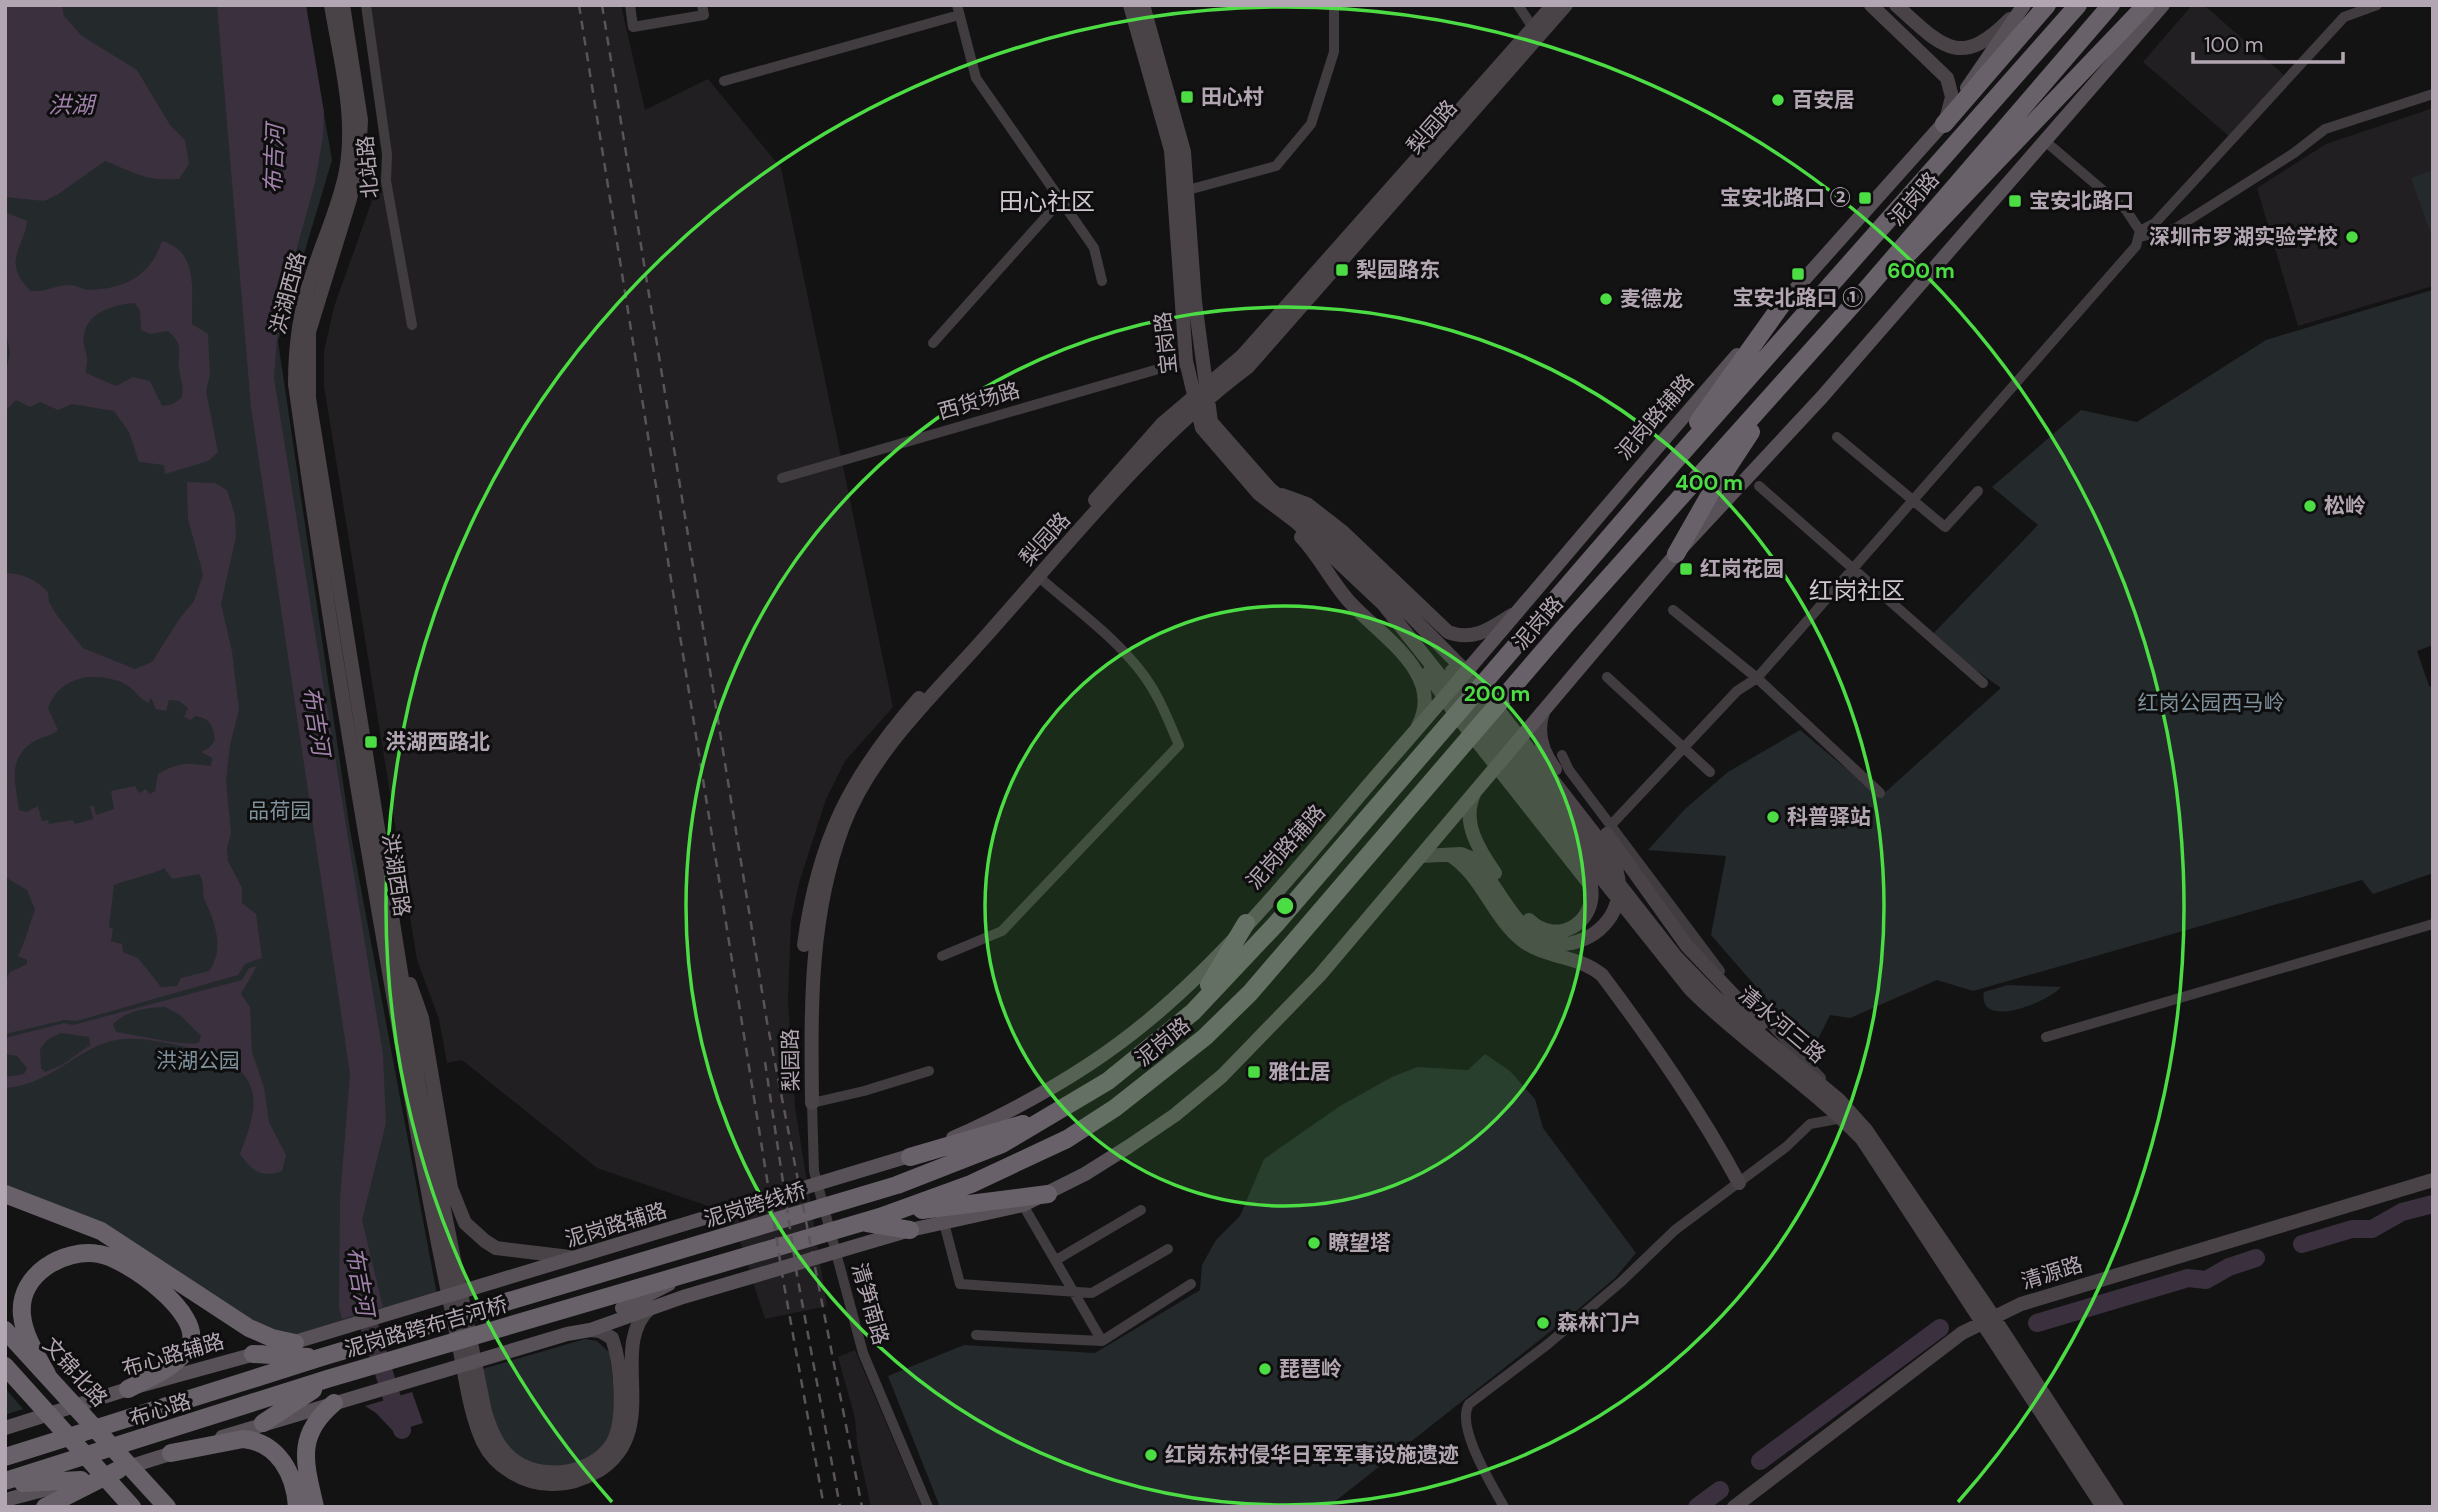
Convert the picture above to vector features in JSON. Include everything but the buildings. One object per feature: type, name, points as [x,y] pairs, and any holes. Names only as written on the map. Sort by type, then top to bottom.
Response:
[{"type":"highway","name":"泥岗路","points":[[853,1199],[960,1163],[1002,1144],[1108,1081],[1193,1012],[1292,905],[1674,462],[1963,139],[2078,5]]},
{"type":"highway","name":"泥岗路","points":[[860,1222],[971,1184],[1067,1139],[1115,1108],[1205,1037],[1293,945],[1566,625],[1864,292],[2111,5]]},
{"type":"highway","points":[[1864,292],[1925,240],[2146,5]]},
{"type":"highway","points":[[1944,124],[2045,7]]},
{"type":"highway","points":[[1963,139],[1971,116],[2045,7]]},
{"type":"highway","points":[[1674,462],[1715,396],[1783,303]]},
{"type":"highway","points":[[1676,554],[1709,496],[1758,422],[1769,398]]},
{"type":"highway","points":[[1193,1012],[1246,923]]},
{"type":"highway","points":[[910,1157],[1047,1117]]},
{"type":"highway","points":[[5,1194],[101,1231],[248,1328],[272,1338],[295,1343]]},
{"type":"highway","points":[[880,1217],[1048,1194]]},
{"type":"highway","name":"泥岗跨线桥","points":[[530,1298],[853,1199]]},
{"type":"highway","points":[[679,1278],[860,1222],[910,1230]]},
{"type":"highway","points":[[47,1374],[26,1334],[22,1313],[24,1296],[37,1276],[53,1261],[74,1252],[102,1254],[122,1264],[172,1299],[184,1312],[191,1329],[191,1344],[182,1356],[128,1389]]},
{"type":"highway","name":"泥岗路跨布吉河桥","points":[[327,1379],[679,1278]]},
{"type":"highway","name":"泥岗路跨布吉河桥","points":[[321,1357],[530,1298]]},
{"type":"highway","name":"文锦北路","points":[[5,1329],[167,1507]]},
{"type":"highway","points":[[253,1354],[321,1357]]},
{"type":"highway","name":"布心路","points":[[5,1457],[321,1357]]},
{"type":"highway","points":[[5,1366],[132,1507]]},
{"type":"highway","points":[[263,1423],[327,1379]]},
{"type":"highway","name":"布心路","points":[[5,1483],[327,1379]]},
{"type":"highway","points":[[315,1507],[306,1468],[307,1437],[314,1422],[334,1403]]},
{"type":"highway","points":[[171,1453],[243,1439],[254,1440],[278,1454],[293,1486],[298,1507]]},
{"type":"highway","points":[[45,1507],[118,1470]]},
{"type":"highway","points":[[5,1483],[81,1480]]},
{"type":"main road","name":"洪湖西路","points":[[331,5],[349,115],[349,149],[340,196],[310,279],[297,331],[295,384],[402,1010],[426,1188],[468,1387],[482,1439],[498,1461],[523,1479],[551,1485],[589,1476],[609,1463],[626,1438],[632,1405],[632,1339],[641,1315],[650,1308]]},
{"type":"main road","name":"洪湖西路","points":[[343,5],[361,120],[359,157],[351,199],[309,332],[307,376],[399,956],[402,1010],[481,1397],[497,1441],[518,1463],[535,1470],[571,1471],[601,1457],[611,1444],[619,1422],[619,1365],[612,1338],[606,1333],[590,1330]]},
{"type":"main road","name":"宝岗路","points":[[1130,5],[1171,150],[1186,361],[1201,396]]},
{"type":"main road","name":"宝岗路","points":[[1143,5],[1179,127],[1188,190],[1202,428],[1211,442],[1296,522],[1387,600]]},
{"type":"main road","name":"梨园路","points":[[1536,32],[1553,5]]},
{"type":"main road","name":"梨园路","points":[[812,1103],[811,990],[814,941],[831,864],[851,808],[890,747],[1201,396],[1243,355],[1536,32],[1566,5]]},
{"type":"main road","points":[[1871,5],[1947,78],[1952,97],[1944,124]]},
{"type":"main road","points":[[1896,5],[1936,40],[1947,46],[1966,48],[1984,43],[2023,5]]},
{"type":"main road","name":"泥岗路辅路","points":[[313,1337],[596,1254],[910,1157],[1026,1102],[1096,1059],[1158,1012],[1246,923],[1413,734],[1783,303],[1944,124],[2023,5]]},
{"type":"main road","points":[[5,1500],[118,1470],[263,1423],[542,1341],[590,1330],[683,1297],[910,1230],[1023,1205],[1048,1194],[1128,1147],[1175,1115],[1222,1076],[1320,975],[1676,554],[1822,397],[2163,5]]},
{"type":"main road","points":[[2009,182],[2042,133],[2120,34]]},
{"type":"main road","name":"梨园路","points":[[812,1103],[806,1056],[805,937],[828,839],[854,781],[894,726],[1163,423],[1201,396]]},
{"type":"main road","points":[[1264,491],[1318,511],[1448,632],[1457,636],[1477,635],[1517,612]]},
{"type":"main road","points":[[1264,491],[1304,539],[1347,599],[1390,640],[1423,684],[1424,713],[1413,734]]},
{"type":"main road","points":[[1387,600],[1478,684],[1610,855],[1619,881],[1612,914],[1600,930],[1579,941],[1557,944],[1537,937],[1518,921],[1476,863],[1461,853],[1421,856]]},
{"type":"main road","points":[[1387,600],[1446,701],[1588,878],[1592,904],[1589,913],[1576,925],[1555,931],[1544,930],[1525,916],[1479,850],[1469,817],[1474,794]]},
{"type":"main road","name":"清水河三路","points":[[1387,600],[1709,1007],[1846,1115],[1888,1158],[2103,1507]]},
{"type":"main road","points":[[1544,712],[1539,733],[1547,759],[1625,857],[1687,946],[1800,1066]]},
{"type":"main road","points":[[1449,854],[1465,867],[1523,940],[1548,953],[1590,965],[1602,975],[1666,1061],[1739,1183]]},
{"type":"main road","name":"洪湖西路","points":[[399,956],[422,1018],[455,1203],[465,1223],[496,1248],[525,1254],[573,1258],[596,1254]]},
{"type":"main road","name":"清水河三路","points":[[1673,961],[1839,1100],[1846,1115]]},
{"type":"main road","points":[[402,1010],[422,1018]]},
{"type":"main road","name":"清源路","points":[[1990,1323],[2021,1304],[2433,1180]]},
{"type":"main road","name":"清源路","points":[[1734,1507],[1751,1501],[1962,1333],[2023,1310],[2433,1186]]},
{"type":"main road","points":[[567,1334],[644,1298],[679,1278]]},
{"type":"main road","name":"清水河三路","points":[[1990,1323],[2117,1507]]},
{"type":"main road","name":"布心路辅路","points":[[5,1428],[128,1389],[313,1337]]},
{"type":"street","name":"北站路","points":[[366,5],[385,143],[386,181],[412,325]]},
{"type":"street","points":[[630,5],[633,27],[704,15],[702,5]]},
{"type":"street","points":[[1188,190],[1276,166],[1311,124],[1334,52],[1334,5]]},
{"type":"street","points":[[1518,5],[1536,32]]},
{"type":"street","points":[[1611,825],[1682,746],[1737,691],[1757,678],[1914,501],[2140,234],[2155,223],[2344,17],[2377,5]]},
{"type":"street","points":[[724,81],[958,10],[976,78],[1094,248],[1102,281]]},
{"type":"street","points":[[2140,234],[2176,228],[2294,153],[2325,129],[2433,94]]},
{"type":"street","points":[[2045,141],[2126,210],[2140,234]]},
{"type":"street","points":[[933,343],[1061,200]]},
{"type":"street","name":"西货场路","points":[[782,478],[1186,361]]},
{"type":"street","points":[[1837,438],[1945,527],[1978,491]]},
{"type":"street","points":[[1759,486],[1983,683]]},
{"type":"street","points":[[942,956],[1002,931],[1180,745],[1144,676],[1129,658],[1039,577]]},
{"type":"street","points":[[1673,610],[1757,678],[1880,793]]},
{"type":"street","points":[[1607,677],[1710,772]]},
{"type":"street","points":[[1562,755],[1569,770],[1709,959],[1839,1100]]},
{"type":"street","points":[[2046,1037],[2433,924]]},
{"type":"street","points":[[812,1103],[929,1071]]},
{"type":"street","name":"清笋南路","points":[[812,1103],[814,1171],[853,1320],[873,1380],[928,1507]]},
{"type":"street","points":[[1504,1507],[1466,1429],[1464,1412],[1469,1404],[1622,1282],[1675,1230],[1786,1147],[1810,1124],[1846,1115]]},
{"type":"street","points":[[1023,1205],[1102,1341]]},
{"type":"street","points":[[1056,1260],[1141,1210]]},
{"type":"street","points":[[944,1223],[960,1284],[1074,1294],[1102,1290],[1168,1249]]},
{"type":"street","points":[[975,1335],[1102,1341],[1191,1284]]},
{"type":"shaded area","points":[[367,5],[621,5],[645,110],[708,79],[781,168],[893,707],[845,761],[826,799],[799,883],[791,921],[788,1001],[795,1107],[827,1306],[765,1319],[741,1244],[729,1225],[708,1206],[597,1168],[462,1060],[447,1063],[439,1019],[417,960],[324,386],[324,351],[334,307],[389,153]]},
{"type":"shaded area","points":[[2192,5],[2204,5],[2284,75],[2230,137],[2143,62]]},
{"type":"shaded area","name":"深圳市罗湖实验学校","points":[[2433,108],[2433,286],[2298,326],[2257,188],[2326,144]]},
{"type":"shaded area","points":[[855,1350],[922,1507],[871,1507],[857,1444],[855,1418],[838,1357]]},
{"type":"green space","name":"洪湖公园","points":[[5,5],[305,5],[332,160],[278,341],[350,830],[437,1295],[282,1340],[99,1226],[5,1186]]},
{"type":"green space","points":[[2433,170],[2433,240],[2411,178]]},
{"type":"green space","name":"红岗公园西马岭","points":[[2432,290],[2433,645],[2417,651],[2429,686],[2433,688],[2433,873],[2373,894],[2362,880],[1973,991],[1937,980],[1850,1018],[1830,1015],[1816,1043],[1785,1020],[1711,935],[1726,856],[1648,850],[1685,809],[1728,772],[1800,730],[1880,797],[2001,688],[1930,637],[2038,525],[1992,487],[2081,410],[2137,422],[2266,340]]},
{"type":"green space","points":[[2008,985],[2061,987],[2043,1000],[2015,1010],[1991,1010],[1985,1004],[1984,992]]},
{"type":"green space","points":[[1485,1054],[1510,1071],[1535,1099],[1543,1128],[1636,1253],[1615,1278],[1575,1312],[1328,1507],[940,1507],[888,1376],[964,1345],[1095,1353],[1200,1290],[1202,1265],[1216,1240],[1240,1216],[1264,1159],[1340,1106],[1392,1077],[1417,1067],[1468,1070]]},
{"type":"green space","points":[[585,1339],[597,1341],[609,1352],[614,1406],[608,1438],[599,1452],[586,1461],[571,1466],[555,1467],[523,1458],[510,1450],[496,1432],[479,1370]]},
{"type":"green space","points":[[5,1388],[23,1409],[5,1415]]},
{"type":"water","name":"洪湖","points":[[5,5],[62,5],[64,16],[82,36],[137,70],[170,125],[185,140],[189,164],[179,179],[148,177],[105,161],[57,195],[44,201],[5,197]]},
{"type":"water","points":[[217,5],[306,5],[324,112],[315,183],[279,312],[274,378],[383,1055],[386,1123],[362,1220],[383,1307],[342,1319],[339,1308],[340,1198],[350,1074],[251,407]]},
{"type":"water","points":[[5,212],[27,221],[16,263],[22,281],[31,291],[69,285],[90,290],[103,289],[126,283],[151,263],[162,241],[174,246],[183,254],[191,275],[192,324],[208,334],[210,375],[206,391],[218,452],[208,461],[165,474],[164,465],[139,462],[129,432],[114,411],[72,404],[58,410],[40,402],[30,407],[16,400],[5,411],[5,377],[10,353],[5,328]],"holes":[[[135,303],[140,311],[141,330],[150,334],[168,331],[177,341],[182,397],[173,404],[162,406],[150,381],[133,377],[116,386],[86,373],[84,338],[86,327],[91,320],[119,305]]]},
{"type":"water","points":[[187,482],[215,483],[227,490],[235,515],[236,537],[221,604],[232,651],[239,710],[230,745],[226,781],[231,833],[227,848],[228,861],[242,888],[242,903],[256,914],[262,958],[245,964],[238,975],[77,1021],[65,1020],[5,1034],[5,982],[10,972],[27,964],[27,960],[18,956],[35,910],[27,890],[5,877],[5,573],[29,578],[48,592],[49,602],[56,614],[83,648],[135,669],[152,662],[194,601],[203,574],[188,519]],"holes":[[[87,677],[121,682],[148,703],[151,698],[156,709],[166,711],[169,700],[179,701],[188,708],[184,717],[191,720],[195,716],[207,721],[212,726],[215,740],[209,748],[201,752],[212,758],[211,766],[184,764],[166,770],[158,774],[155,791],[150,794],[146,789],[139,793],[135,786],[111,791],[114,809],[96,815],[94,806],[90,806],[93,819],[75,824],[73,820],[49,824],[48,820],[42,821],[38,806],[26,812],[19,810],[15,782],[19,757],[33,742],[58,730],[48,708],[58,691],[73,681]],[[164,868],[172,879],[199,874],[215,927],[217,954],[209,971],[181,978],[177,986],[161,987],[138,958],[123,952],[122,944],[111,941],[113,929],[109,927],[114,885]]]},
{"type":"water","points":[[257,966],[241,994],[250,1007],[252,1052],[264,1087],[269,1122],[286,1155],[282,1171],[268,1174],[258,1172],[240,1154],[252,1119],[253,1093],[240,1071],[212,1048],[203,1050],[141,1039],[117,1040],[92,1049],[34,1082],[5,1088],[5,1077],[24,1074],[27,1068],[17,1056],[5,1054],[5,1038],[64,1023],[73,1025],[242,980],[249,968]],"holes":[[[165,1007],[180,1015],[201,1036],[199,1042],[173,1042],[116,1032],[113,1024],[125,1016],[144,1009]],[[61,1033],[89,1037],[90,1045],[62,1065],[45,1072],[41,1068],[40,1049],[47,1040]]]},
{"type":"water","points":[[412,1392],[423,1423],[394,1432],[376,1413],[365,1406]]},
{"type":"waterway","points":[[2302,1244],[2352,1229],[2372,1229],[2402,1212],[2433,1204]]},
{"type":"waterway","points":[[2037,1323],[2188,1278],[2206,1280],[2229,1267],[2256,1258]]},
{"type":"waterway","name":"布吉河","points":[[358,1290],[402,1430]]},
{"type":"waterway","points":[[1760,1461],[1940,1328]]},
{"type":"waterway","points":[[1697,1507],[1720,1490]]},
{"type":"railway","points":[[579,5],[783,1279],[824,1507]]},
{"type":"railway","points":[[602,5],[767,1022],[862,1507]]},
{"type":"railway","points":[[765,1062],[797,1275],[840,1507]]},
{"type":"place","name":"田心村","points":[[1187,97]]},
{"type":"place","name":"百安居","points":[[1778,100]]},
{"type":"place","name":"宝安北路口 ②","points":[[1865,198]]},
{"type":"place","name":"宝安北路口","points":[[2015,201]]},
{"type":"place","name":"深圳市罗湖实验学校","points":[[2352,237]]},
{"type":"place","name":"梨园路东","points":[[1342,270]]},
{"type":"place","name":"宝安北路口 ①","points":[[1798,274]]},
{"type":"place","name":"麦德龙","points":[[1606,299]]},
{"type":"place","name":"松岭","points":[[2310,506]]},
{"type":"place","name":"红岗花园","points":[[1686,569]]},
{"type":"place","name":"洪湖西路北","points":[[371,742]]},
{"type":"place","name":"科普驿站","points":[[1773,817]]},
{"type":"place","name":"雅仕居","points":[[1254,1072]]},
{"type":"place","name":"瞭望塔","points":[[1314,1243]]},
{"type":"place","name":"森林门户","points":[[1543,1323]]},
{"type":"place","name":"琵琶岭","points":[[1265,1369]]},
{"type":"place","name":"红岗东村侵华日军军事设施遗迹","points":[[1151,1455]]},
{"type":"district","name":"田心社区","points":[[1047,201]]},
{"type":"district","name":"红岗社区","points":[[1857,590]]},
{"type":"park label","name":"品荷园","points":[[280,811]]}]
